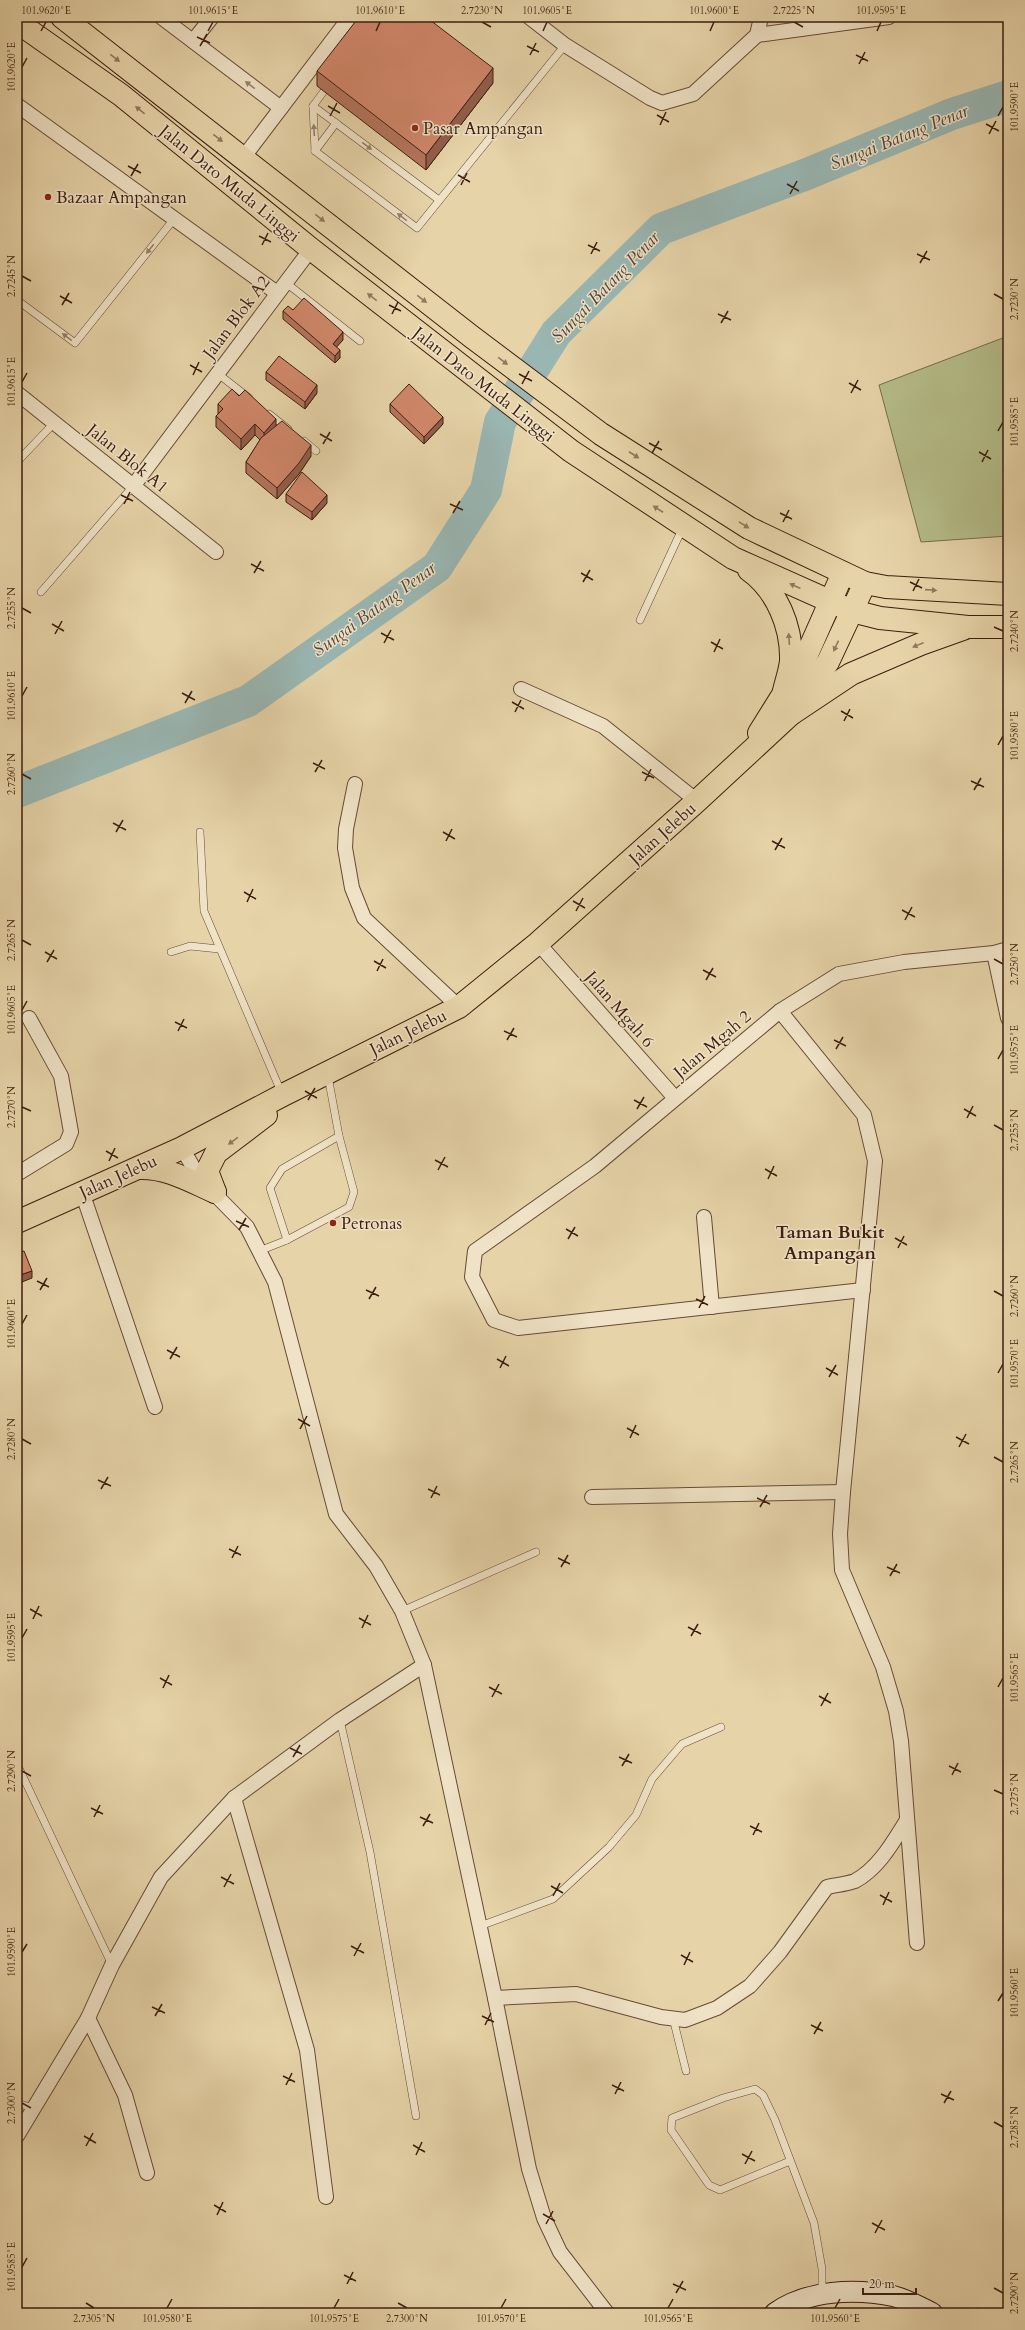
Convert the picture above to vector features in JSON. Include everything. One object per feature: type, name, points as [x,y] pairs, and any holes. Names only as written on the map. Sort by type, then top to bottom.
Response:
[{"type":"main road","name":"Jalan Dato Muda Linggi","points":[[62,17],[472,337],[601,434],[749,528],[865,583],[886,587],[1008,594]]},
{"type":"main road","name":"Jalan Dato Muda Linggi","points":[[19,25],[121,95],[310,249],[571,451],[732,558],[852,611],[880,618],[968,628],[1008,627]]},
{"type":"main road","points":[[732,558],[758,577],[777,601],[788,630],[791,661],[784,691]]},
{"type":"main road","name":"Jalan Jelebu","points":[[743,758],[804,661],[843,573]]},
{"type":"main road","name":"Jalan Jelebu","points":[[17,1222],[182,1148],[327,1072],[459,1007],[538,943],[697,801],[791,714],[828,662],[865,583]]},
{"type":"main road","points":[[791,714],[851,674],[921,644],[968,628]]},
{"type":"main road","points":[[215,1192],[208,1171],[216,1153],[308,1082]]},
{"type":"main road","points":[[136,1168],[154,1167],[176,1174],[215,1192]]},
{"type":"main road","points":[[775,2313],[786,2305],[822,2294],[838,2291],[894,2296],[932,2313]]},
{"type":"street","points":[[82,17],[94,41]]},
{"type":"street","points":[[161,17],[281,108]]},
{"type":"street","points":[[193,42],[212,17]]},
{"type":"street","points":[[243,158],[350,17]]},
{"type":"street","points":[[529,17],[565,44],[650,98],[662,103],[693,94],[757,35],[761,17]]},
{"type":"street","points":[[757,35],[889,17]]},
{"type":"street","points":[[17,105],[277,293]]},
{"type":"street","name":"Jalan Blok A2","points":[[134,485],[310,249]]},
{"type":"street","name":"Jalan Blok A1","points":[[17,393],[216,552]]},
{"type":"street","points":[[521,689],[603,726],[697,801]]},
{"type":"street","points":[[355,784],[346,829],[345,848],[348,870],[364,918],[459,1007]]},
{"type":"street","name":"Jalan Mgah 6","points":[[538,943],[675,1098]]},
{"type":"street","name":"Jalan Mgah 2","points":[[712,1307],[518,1328],[494,1320],[472,1277],[475,1251],[595,1166],[780,1011],[839,974],[904,962],[994,953],[1008,949]]},
{"type":"street","points":[[994,953],[1008,1018]]},
{"type":"street","points":[[780,1011],[864,1115],[875,1161],[840,1534],[842,1570],[882,1667],[896,1711],[901,1741],[917,1943]]},
{"type":"street","points":[[17,1174],[66,1144],[71,1132],[61,1076],[29,1018]]},
{"type":"street","points":[[182,1148],[200,1179],[215,1192],[247,1227],[275,1282],[336,1514],[376,1566],[402,1611],[424,1665],[480,1926],[529,2169],[544,2218],[560,2252],[607,2313]]},
{"type":"street","points":[[82,1192],[154,1407]]},
{"type":"street","points":[[704,1217],[712,1307],[862,1290]]},
{"type":"street","points":[[592,1496],[843,1492]]},
{"type":"street","points":[[17,2136],[88,2018],[112,1965],[160,1877],[234,1798],[340,1720],[424,1665]]},
{"type":"street","points":[[234,1798],[307,2050],[326,2197]]},
{"type":"street","points":[[495,1998],[576,1994],[661,2017],[685,2020],[717,2008],[750,1986],[780,1952],[827,1887],[854,1881],[868,1872],[885,1855],[907,1820]]},
{"type":"street","points":[[88,2018],[125,2095],[147,2173]]},
{"type":"lane","points":[[315,151],[417,228],[565,44]]},
{"type":"lane","points":[[315,151],[313,106],[324,91]]},
{"type":"lane","points":[[313,106],[439,200]]},
{"type":"lane","points":[[315,151],[336,123]]},
{"type":"lane","points":[[17,300],[75,343],[174,219]]},
{"type":"lane","points":[[285,282],[360,341]]},
{"type":"lane","points":[[217,373],[254,402]]},
{"type":"lane","points":[[260,407],[316,451]]},
{"type":"lane","points":[[17,462],[54,422]]},
{"type":"lane","points":[[41,592],[134,485]]},
{"type":"lane","points":[[640,620],[684,525]]},
{"type":"lane","points":[[200,832],[204,911],[282,1095]]},
{"type":"lane","points":[[171,952],[190,946],[219,949]]},
{"type":"lane","points":[[259,1252],[288,1240],[349,1207],[354,1192],[339,1136],[327,1072]]},
{"type":"lane","points":[[288,1240],[270,1188],[282,1169],[339,1136]]},
{"type":"lane","points":[[402,1611],[536,1552]]},
{"type":"lane","points":[[340,1720],[370,1852],[416,2116]]},
{"type":"lane","points":[[480,1926],[553,1899],[609,1847],[636,1815],[652,1779],[682,1744],[721,1727]]},
{"type":"lane","points":[[17,1764],[112,1965]]},
{"type":"lane","points":[[673,2018],[686,2071]]},
{"type":"lane","points":[[790,2161],[720,2190],[709,2185],[671,2130],[672,2118],[723,2098],[755,2090],[763,2095],[790,2161],[814,2223],[822,2269],[822,2294]]},
{"type":"lane","points":[[17,2103],[33,2108]]},
{"type":"green space","points":[[1008,336],[1008,536],[921,542],[879,385]]},
{"type":"building","name":"Pasar Ampangan","points":[[359,17],[426,17],[493,68],[426,155],[317,71]]},
{"type":"building","points":[[304,298],[343,332],[333,344],[340,350],[335,356],[283,311],[288,306],[293,310]]},
{"type":"building","points":[[279,356],[317,385],[305,402],[266,372]]},
{"type":"building","points":[[409,384],[443,417],[424,437],[390,404]]},
{"type":"building","points":[[232,389],[239,396],[245,390],[276,419],[264,433],[255,424],[241,439],[216,416],[223,409],[218,404]]},
{"type":"building","points":[[282,421],[311,445],[299,463],[277,488],[246,462],[261,438]]},
{"type":"building","points":[[302,472],[327,495],[312,512],[286,494]]},
{"type":"building","points":[[24,1251],[32,1271],[17,1276],[17,1253]]},
{"type":"waterway","name":"Sungai Batang Penar","points":[[17,792],[248,701],[437,567],[486,490],[500,422],[556,333],[661,229],[807,174],[952,114],[1008,96]]},
{"type":"place","name":"Pasar Ampangan","points":[[415,128]]},
{"type":"place","name":"Bazaar Ampangan","points":[[48,197]]},
{"type":"place","name":"Petronas","points":[[333,1223]]},
{"type":"district","name":"Taman Bukit Ampangan","points":[[830,1242]]}]
